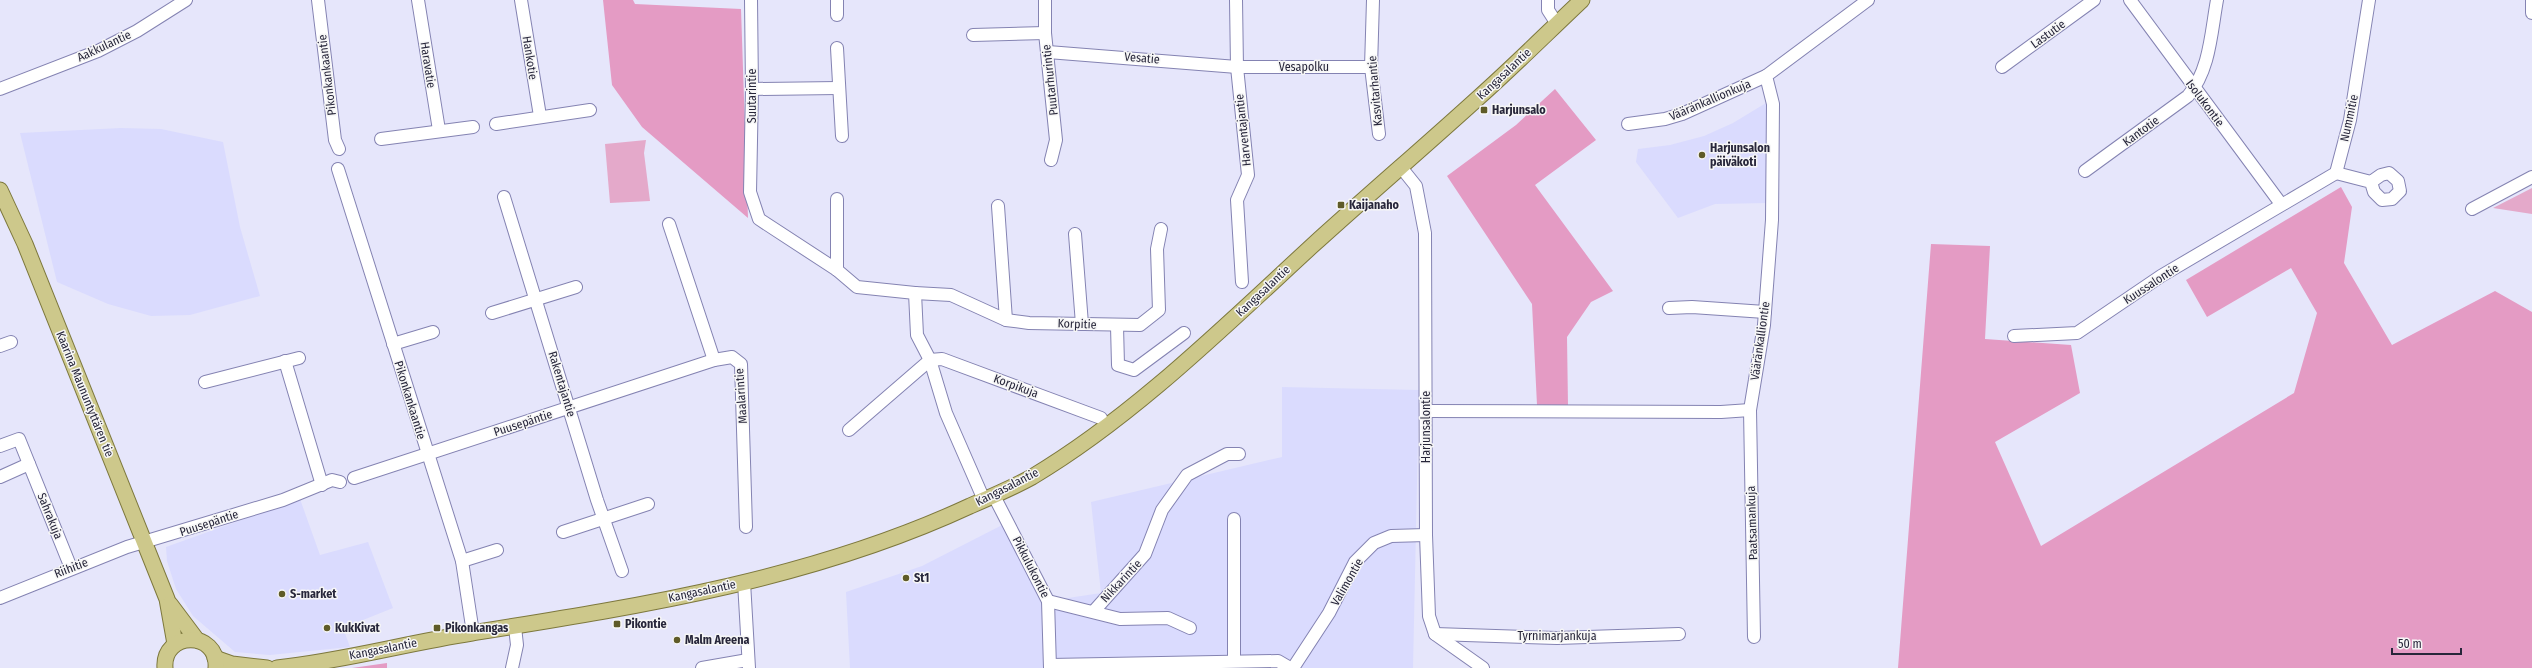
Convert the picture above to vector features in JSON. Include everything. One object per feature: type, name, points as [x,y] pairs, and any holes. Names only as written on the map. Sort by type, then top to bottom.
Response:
[{"type":"main road","name":"Kangasalantie","points":[[277,668],[305,665],[473,633],[616,610],[807,567],[874,546],[989,498],[1029,479],[1067,454],[1121,414],[1215,335],[1400,166],[1476,101],[1582,0]]},
{"type":"main road","name":"Kaarina Maununtyttären tie","points":[[0,190],[25,244],[167,599],[175,644]]},
{"type":"main road","name":"Kaarina Maununtyttären tie","points":[[167,599],[197,640],[209,646],[216,663]]},
{"type":"main road","points":[[163,667],[166,655],[175,644],[183,640],[197,640]]},
{"type":"main road","points":[[216,663],[267,668]]},
{"type":"street","name":"Aakkulantie","points":[[0,89],[16,81],[98,51],[137,31],[186,0]]},
{"type":"street","name":"Pikonkankaantie","points":[[318,0],[335,140],[339,149]]},
{"type":"street","name":"Haravatie","points":[[418,0],[439,130]]},
{"type":"street","name":"Hankotie","points":[[521,0],[540,116]]},
{"type":"street","name":"Suutarintie","points":[[750,192],[752,89],[751,0]]},
{"type":"street","points":[[837,0],[837,15]]},
{"type":"street","name":"Puutarhurintie","points":[[1045,0],[1045,33],[1056,140],[1051,160]]},
{"type":"street","name":"Harventajantie","points":[[1236,0],[1236,67],[1248,176],[1237,200],[1242,282]]},
{"type":"street","name":"Kasvitarhantie","points":[[1373,0],[1371,67],[1379,134]]},
{"type":"street","points":[[1548,0],[1548,10],[1557,24]]},
{"type":"street","points":[[1766,76],[1868,0]]},
{"type":"street","name":"Lastutie","points":[[2002,67],[2094,0]]},
{"type":"street","name":"Isolukontie","points":[[2130,0],[2194,89],[2281,204]]},
{"type":"street","name":"Kantotie","points":[[2085,171],[2188,96],[2194,89],[2204,71],[2217,0]]},
{"type":"street","name":"Nummitie","points":[[2336,173],[2350,120],[2369,0]]},
{"type":"street","points":[[2532,0],[2532,13]]},
{"type":"street","points":[[973,35],[1045,33]]},
{"type":"street","points":[[837,48],[838,88],[842,136]]},
{"type":"street","name":"Vesatie","points":[[1048,52],[1236,67]]},
{"type":"street","name":"Vesapolku","points":[[1236,67],[1371,67]]},
{"type":"street","name":"Vääränkallionkuja","points":[[1628,124],[1665,119],[1682,114],[1766,76]]},
{"type":"street","name":"Vääränkalliontie","points":[[1750,410],[1765,312],[1772,220],[1773,104],[1766,76]]},
{"type":"street","name":"Aakkulantie","points":[[0,82],[16,81]]},
{"type":"street","points":[[752,89],[838,88]]},
{"type":"street","points":[[496,124],[540,116],[590,110]]},
{"type":"street","points":[[381,139],[439,130],[473,127]]},
{"type":"street","name":"Harjunsalontie","points":[[1400,166],[1416,186],[1425,233],[1427,411],[1426,535],[1429,616],[1435,634]]},
{"type":"street","name":"Pikonkankaantie","points":[[338,169],[462,561],[473,633]]},
{"type":"street","points":[[2281,204],[2336,173],[2371,182]]},
{"type":"street","points":[[2472,209],[2532,177]]},
{"type":"street","name":"Korpitie","points":[[750,192],[759,219],[837,270],[857,287],[951,295],[1006,320],[1029,323],[1117,326],[1140,325],[1159,310],[1157,249],[1161,229]]},
{"type":"street","name":"Rakentajantie","points":[[504,197],[604,519],[622,572]]},
{"type":"street","points":[[837,200],[837,270]]},
{"type":"street","name":"Kuussalontie","points":[[2014,336],[2077,333],[2161,276],[2281,204]]},
{"type":"street","points":[[998,206],[1006,320]]},
{"type":"street","points":[[669,224],[714,360]]},
{"type":"street","points":[[1075,234],[1082,324]]},
{"type":"street","points":[[492,313],[576,287]]},
{"type":"street","points":[[915,293],[917,335],[930,360],[946,413],[989,498]]},
{"type":"street","points":[[1669,308],[1692,307],[1765,312]]},
{"type":"street","points":[[1117,326],[1118,365],[1134,370],[1184,333]]},
{"type":"street","points":[[393,344],[433,332]]},
{"type":"street","name":"Maalarintie","points":[[714,360],[732,357],[742,364],[746,528]]},
{"type":"street","points":[[205,382],[298,358]]},
{"type":"street","name":"Puusepäntie","points":[[354,478],[714,360]]},
{"type":"street","points":[[849,430],[930,360]]},
{"type":"street","name":"Korpikuja","points":[[930,360],[947,361],[1101,418]]},
{"type":"street","points":[[285,362],[322,485]]},
{"type":"street","points":[[1427,411],[1721,412],[1750,410]]},
{"type":"street","name":"Paatsamankuja","points":[[1750,410],[1754,636]]},
{"type":"street","name":"Sahrakuja","points":[[0,446],[19,439],[71,568]]},
{"type":"street","name":"Nikkarintie","points":[[1094,611],[1145,554],[1162,510],[1187,475],[1227,454],[1239,454]]},
{"type":"street","points":[[0,477],[29,464]]},
{"type":"street","name":"Puusepäntie","points":[[144,543],[283,500],[332,480],[340,482]]},
{"type":"street","name":"Pikkulukontie","points":[[989,498],[1048,601],[1050,666]]},
{"type":"street","points":[[563,532],[648,504]]},
{"type":"street","points":[[1234,519],[1234,661]]},
{"type":"street","name":"Valimontie","points":[[1293,668],[1329,613],[1356,562],[1374,543],[1391,536],[1426,535]]},
{"type":"street","name":"Riihitie","points":[[0,598],[71,568],[144,543]]},
{"type":"street","points":[[462,561],[497,550]]},
{"type":"street","points":[[702,668],[748,664],[744,582]]},
{"type":"street","points":[[1048,601],[1094,611],[1120,619],[1168,618],[1190,628]]},
{"type":"street","points":[[512,668],[517,645],[516,627]]},
{"type":"street","points":[[1435,634],[1483,668]]},
{"type":"street","name":"Tyrnimarjankuja","points":[[1435,634],[1557,638],[1678,634]]},
{"type":"street","points":[[1050,666],[1212,665],[1234,661],[1278,661],[1290,668]]},
{"type":"shaded area","points":[[603,0],[633,0],[635,4],[741,9],[748,218],[642,127],[612,85]]},
{"type":"shaded area","points":[[1555,89],[1596,140],[1535,185],[1613,291],[1591,302],[1567,337],[1568,406],[1537,405],[1532,304],[1447,176],[1516,125]]},
{"type":"shaded area","name":"Harjunsalon päiväkoti","points":[[1766,103],[1768,203],[1715,204],[1678,218],[1636,162],[1638,149],[1670,145],[1704,136],[1733,123]]},
{"type":"shaded area","points":[[121,128],[161,129],[223,142],[240,227],[260,296],[190,315],[151,316],[108,304],[57,282],[20,133]]},
{"type":"shaded area","points":[[646,140],[644,153],[650,201],[610,203],[605,144]]},
{"type":"shaded area","points":[[2341,187],[2352,207],[2344,263],[2392,345],[2495,291],[2532,312],[2532,668],[1898,668],[1931,244],[1990,246],[1985,339],[2071,345],[2080,393],[1995,442],[2041,546],[2294,393],[2317,313],[2291,268],[2207,317],[2186,280]]},
{"type":"shaded area","points":[[2532,188],[2532,214],[2493,208]]},
{"type":"shaded area","points":[[1282,387],[1419,390],[1413,668],[850,668],[846,592],[922,566],[1012,520],[1048,601],[1101,593],[1091,502],[1282,457]]},
{"type":"shaded area","points":[[300,499],[320,555],[368,542],[393,608],[343,628],[350,647],[270,655],[235,652],[193,616],[176,589],[167,561],[166,547]]},
{"type":"shaded area","points":[[387,663],[387,668],[352,668]]},
{"type":"place","name":"Harjunsalo","points":[[1484,110]]},
{"type":"place","name":"Harjunsalon päiväkoti","points":[[1702,155]]},
{"type":"place","name":"Kaijanaho","points":[[1341,205]]},
{"type":"place","name":"St1","points":[[906,578]]},
{"type":"place","name":"S-market","points":[[282,594]]},
{"type":"place","name":"Pikontie","points":[[617,624]]},
{"type":"place","name":"KukKivat","points":[[327,628]]},
{"type":"place","name":"Pikonkangas","points":[[437,628]]},
{"type":"place","name":"Malm Areena","points":[[677,640]]}]
